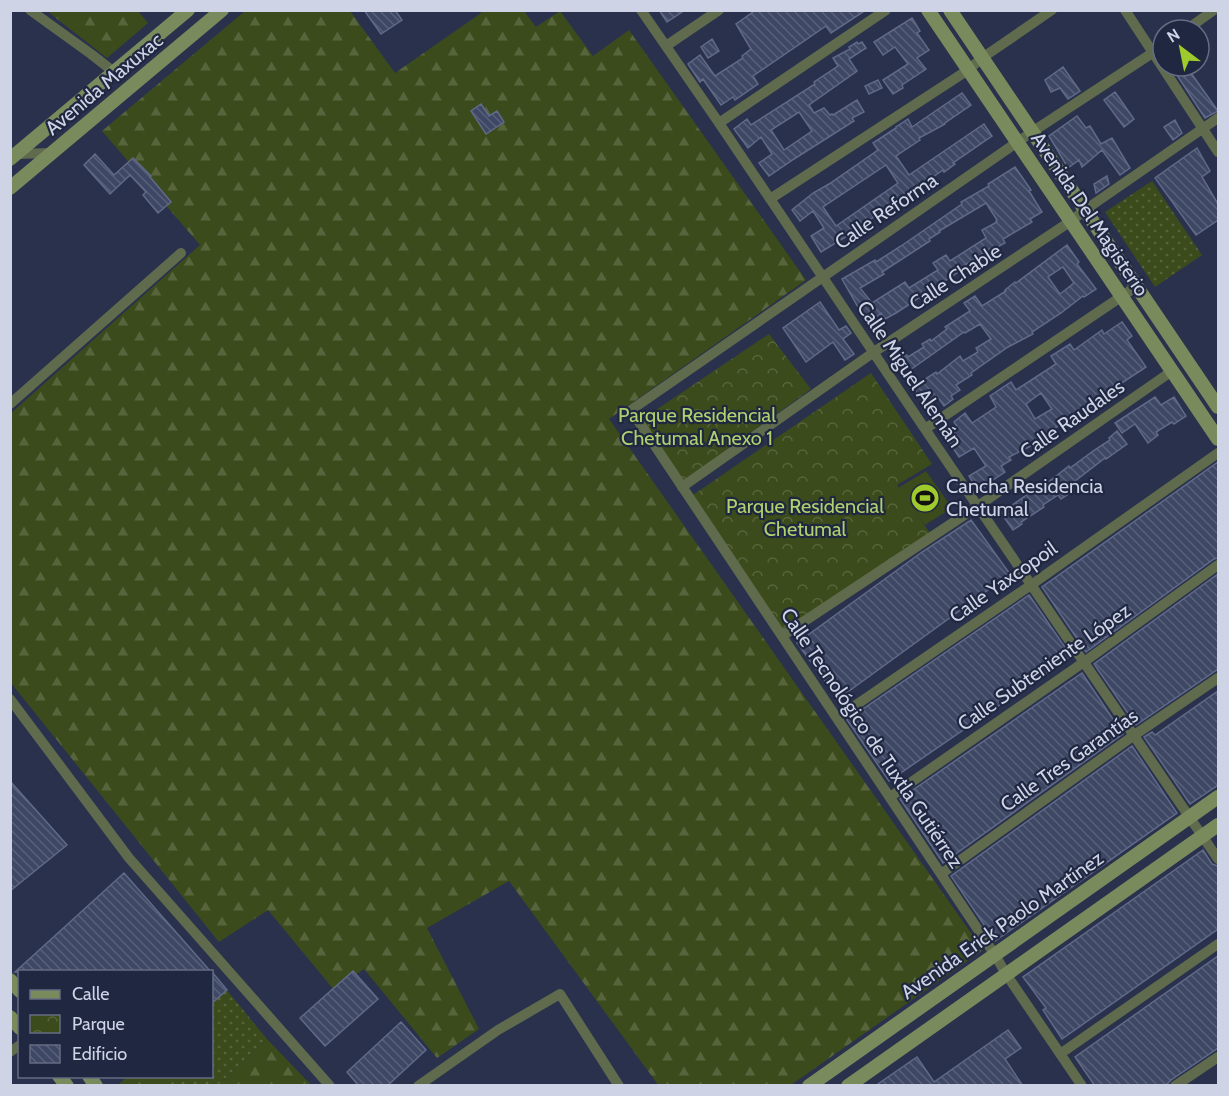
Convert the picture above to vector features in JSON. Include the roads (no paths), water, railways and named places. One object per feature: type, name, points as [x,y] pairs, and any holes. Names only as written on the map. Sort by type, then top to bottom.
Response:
[{"type":"main road","name":"Avenida Maxuxac","points":[[13,156],[188,10]]},
{"type":"main road","name":"Avenida Maxuxac","points":[[10,188],[222,10]]},
{"type":"main road","name":"Avenida Del Magisterio","points":[[928,10],[1218,439]]},
{"type":"main road","name":"Avenida Del Magisterio","points":[[950,10],[1218,407]]},
{"type":"main road","name":"Avenida Erick Paolo Martínez","points":[[809,1086],[1218,797]]},
{"type":"main road","points":[[848,1086],[1218,825]]},
{"type":"street","points":[[30,10],[114,72]]},
{"type":"street","name":"Calle Miguel Alemán","points":[[641,10],[1218,859]]},
{"type":"street","points":[[666,46],[719,10]]},
{"type":"street","points":[[719,123],[886,10]]},
{"type":"street","points":[[770,199],[968,70],[1052,10]]},
{"type":"street","points":[[1125,10],[1151,50]]},
{"type":"street","name":"Calle Reforma","points":[[631,410],[1032,132],[1151,54]]},
{"type":"street","points":[[1170,78],[1218,152]]},
{"type":"street","name":"Calle Chable","points":[[682,487],[874,352],[1071,221],[1218,118]]},
{"type":"street","points":[[13,156],[51,153]]},
{"type":"street","points":[[10,404],[182,253]]},
{"type":"street","points":[[925,429],[1137,286]]},
{"type":"street","name":"Calle Raudales","points":[[782,636],[978,506],[1172,370]]},
{"type":"street","name":"Calle Tecnológico de Tuxtla Gutiérrez","points":[[631,410],[1082,1086]]},
{"type":"street","name":"Calle Yaxcopoil","points":[[837,718],[1218,453]]},
{"type":"street","name":"Calle Subteniente López","points":[[890,797],[1084,662],[1218,565]]},
{"type":"street","name":"Calle Tres Garantías","points":[[941,874],[1218,678]]},
{"type":"street","points":[[10,699],[129,858],[330,1086]]},
{"type":"street","points":[[1060,1054],[1218,944]]},
{"type":"street","points":[[418,1086],[498,1030],[560,994],[619,1086]]},
{"type":"street","points":[[1176,1086],[1218,1057]]},
{"type":"place","name":"Cancha Residencia Chetumal","points":[[925,498]]},
{"type":"park label","name":"Parque Residencial Chetumal Anexo 1","points":[[697,426]]},
{"type":"park label","name":"Parque Residencial Chetumal","points":[[805,518]]}]
